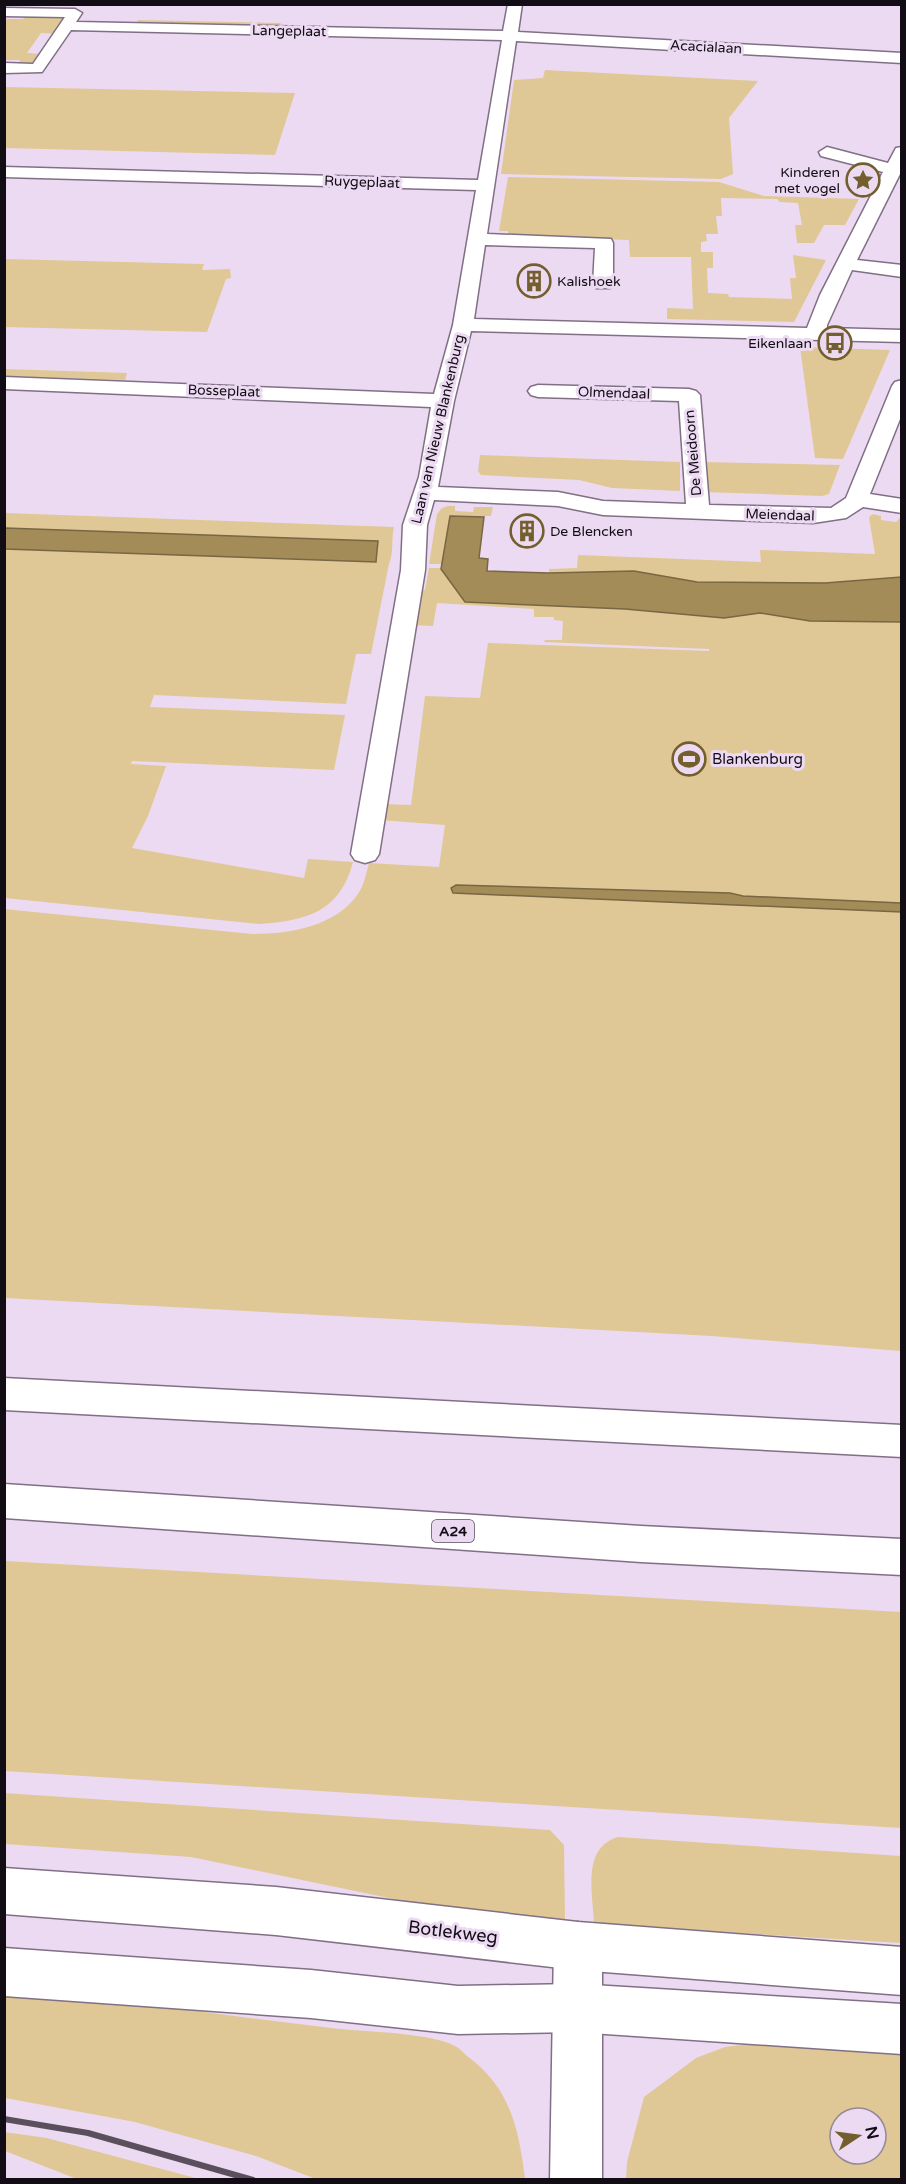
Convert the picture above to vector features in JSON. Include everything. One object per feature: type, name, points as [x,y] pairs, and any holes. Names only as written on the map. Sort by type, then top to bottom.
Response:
[{"type":"main road","name":"Laan van Nieuw Blankenburg","points":[[365,854],[413,570],[415,525],[430,477],[442,400],[463,325],[515,4]]},
{"type":"main road","points":[[4,12],[75,14],[37,69],[4,68]]},
{"type":"main road","name":"Langeplaat","points":[[68,26],[510,36]]},
{"type":"main road","name":"Acacialaan","points":[[510,36],[902,58]]},
{"type":"main road","points":[[817,334],[817,325],[845,264],[896,169],[827,152]]},
{"type":"main road","points":[[30,173],[40,156]]},
{"type":"main road","points":[[238,179],[245,161]]},
{"type":"main road","name":"Ruygeplaat","points":[[4,172],[486,185]]},
{"type":"main road","points":[[477,239],[604,243],[603,284]]},
{"type":"main road","points":[[845,264],[902,271]]},
{"type":"main road","points":[[463,325],[902,336]]},
{"type":"main road","name":"Bosseplaat","points":[[4,383],[442,400]]},
{"type":"main road","points":[[902,386],[892,434],[857,499],[902,506]]},
{"type":"main road","name":"Olmendaal","points":[[538,391],[689,395]]},
{"type":"main road","name":"De Meidoorn","points":[[689,395],[698,512]]},
{"type":"main road","name":"Meiendaal","points":[[424,493],[575,502],[603,508],[821,516],[839,514],[851,508],[857,499]]},
{"type":"main road","points":[[4,1394],[902,1441]]},
{"type":"main road","name":"A24","points":[[4,1501],[641,1544],[902,1557]]},
{"type":"main road","name":"Botlekweg","points":[[4,1891],[276,1911],[578,1946],[902,1971]]},
{"type":"main road","points":[[576,2180],[578,1946]]},
{"type":"main road","points":[[4,1972],[311,1994],[458,2010],[576,2008],[902,2029]]},
{"type":"shaded area","points":[[26,15],[65,18],[56,34],[41,33],[27,53],[42,54],[37,62],[17,66],[20,60],[5,60],[5,19],[23,19]]},
{"type":"shaded area","points":[[138,20],[281,23],[279,27],[136,24]]},
{"type":"shaded area","points":[[545,70],[758,81],[729,118],[733,174],[721,179],[501,174],[514,80],[543,78]]},
{"type":"shaded area","points":[[5,87],[295,93],[275,155],[5,148]]},
{"type":"shaded area","points":[[508,177],[719,182],[764,196],[859,199],[845,225],[824,225],[814,243],[797,243],[795,225],[802,225],[798,203],[780,202],[777,199],[721,198],[722,216],[716,216],[718,234],[706,234],[707,241],[701,242],[701,252],[713,252],[713,268],[707,268],[708,293],[728,294],[729,297],[792,299],[790,278],[796,278],[793,255],[826,260],[794,322],[667,319],[667,308],[693,309],[691,257],[630,257],[629,240],[508,236],[508,231],[499,231]]},
{"type":"shaded area","points":[[5,259],[204,264],[202,270],[230,269],[231,278],[226,279],[207,332],[5,327]]},
{"type":"shaded area","points":[[800,347],[890,350],[843,459],[815,458]]},
{"type":"shaded area","points":[[5,369],[127,373],[125,380],[5,376]]},
{"type":"shaded area","points":[[480,455],[680,462],[680,491],[612,488],[579,480],[481,475],[478,471]]},
{"type":"shaded area","points":[[702,462],[840,465],[829,494],[822,496],[703,492]]},
{"type":"shaded area","points":[[455,506],[455,511],[473,512],[474,507],[493,507],[491,516],[450,516],[442,564],[429,564],[437,514],[442,508]]},
{"type":"shaded area","points":[[5,513],[394,527],[391,555],[371,654],[356,654],[346,704],[154,695],[150,707],[345,715],[334,770],[132,761],[131,764],[166,766],[148,816],[132,848],[304,878],[308,859],[353,862],[347,879],[330,903],[306,916],[276,923],[259,924],[5,898],[5,549],[376,562],[378,541],[5,528]]},
{"type":"shaded area","points":[[873,514],[881,516],[881,520],[896,522],[901,517],[901,577],[825,583],[757,583],[697,582],[634,571],[549,573],[549,569],[577,568],[578,555],[761,562],[760,550],[875,554],[869,517]]},
{"type":"shaded area","points":[[450,516],[484,517],[479,558],[488,559],[487,571],[549,573],[634,571],[697,582],[825,583],[901,577],[901,622],[810,621],[760,613],[724,618],[625,609],[465,602],[441,569]]},
{"type":"shaded area","points":[[5,528],[378,541],[376,562],[5,549]]},
{"type":"shaded area","points":[[429,568],[441,568],[465,602],[625,609],[724,618],[760,613],[810,621],[901,622],[901,903],[743,896],[730,893],[456,885],[453,893],[901,912],[901,1351],[712,1336],[5,1298],[4,909],[252,934],[296,930],[324,921],[337,914],[358,894],[369,863],[439,867],[445,825],[380,820],[382,804],[411,805],[425,696],[480,698],[488,643],[709,651],[709,649],[544,642],[545,640],[562,640],[563,621],[554,620],[554,617],[534,617],[534,609],[437,603],[433,626],[412,625],[417,589],[425,590]]},
{"type":"shaded area","points":[[456,885],[730,893],[743,896],[901,903],[901,912],[453,893],[451,888]]},
{"type":"shaded area","points":[[5,1561],[901,1612],[901,1828],[5,1771]]},
{"type":"shaded area","points":[[4,1793],[550,1830],[564,1845],[565,1921],[466,1914],[191,1857],[5,1844]]},
{"type":"shaded area","points":[[618,1837],[901,1856],[901,1943],[594,1924],[591,1886],[594,1861],[598,1851],[606,1843]]},
{"type":"shaded area","points":[[4,1989],[331,2028],[411,2035],[453,2045],[482,2068],[503,2095],[515,2126],[525,2179],[316,2179],[256,2156],[135,2122],[5,2098]]},
{"type":"shaded area","points":[[767,2042],[901,2054],[901,2179],[626,2180],[627,2162],[644,2097],[696,2058],[725,2047]]},
{"type":"shaded area","points":[[4,2132],[47,2138],[199,2179],[77,2179],[5,2151]]},
{"type":"railway","points":[[4,2119],[88,2133],[253,2180]]},
{"type":"place","name":"Kinderen met vogel","points":[[863,180]]},
{"type":"place","name":"Kalishoek","points":[[534,281]]},
{"type":"place","name":"Eikenlaan","points":[[835,343]]},
{"type":"place","name":"De Blencken","points":[[527,531]]},
{"type":"place","name":"Blankenburg","points":[[689,759]]}]
